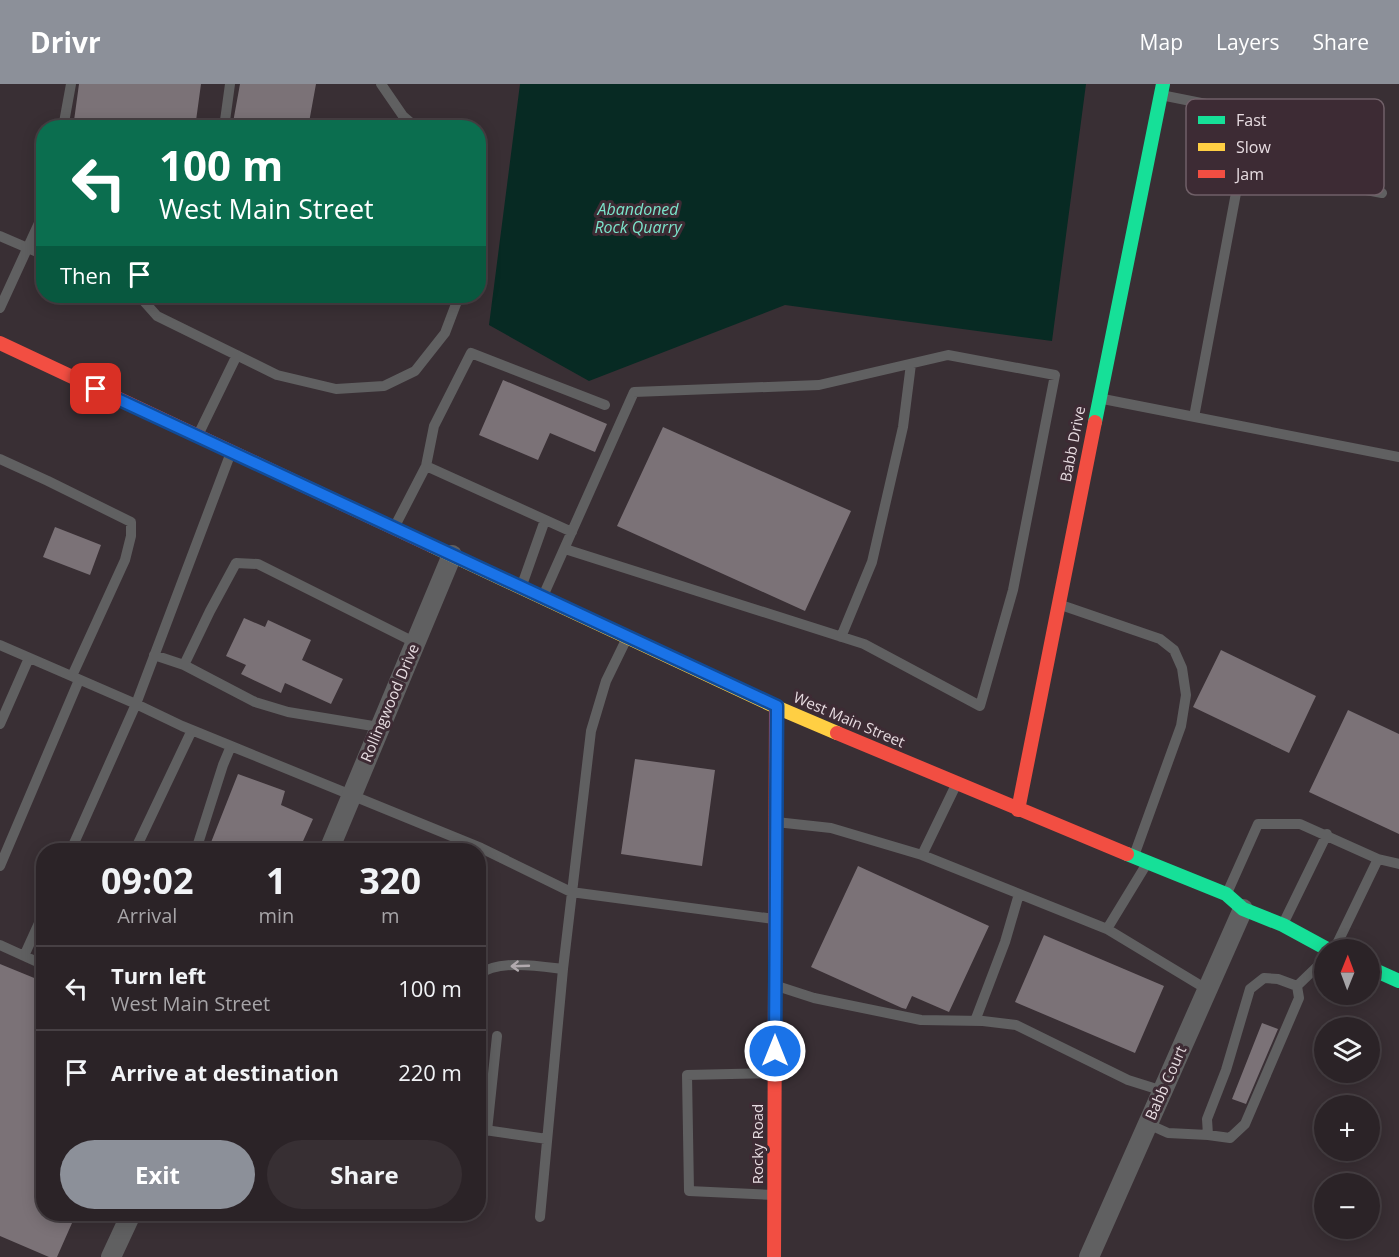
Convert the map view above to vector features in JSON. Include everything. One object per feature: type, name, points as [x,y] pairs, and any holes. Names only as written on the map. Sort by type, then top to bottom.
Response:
[{"type":"main road","name":"Babb Drive","points":[[1018,810],[1162,90]]},
{"type":"main road","name":"West Main Street","points":[[0,343],[777,706],[1018,810],[1226,894],[1243,909],[1314,941]]},
{"type":"main road","name":"Rocky Road","points":[[774,1257],[777,706]]},
{"type":"main road","points":[[1380,972],[1398,978]]},
{"type":"street","name":"Rollingwood Drive","points":[[332,843],[452,555]]},
{"type":"street","name":"Babb Court","points":[[1089,1257],[1243,909]]},
{"type":"street","points":[[111,1257],[128,1221]]},
{"type":"lane","points":[[64,120],[71,84]]},
{"type":"lane","points":[[225,120],[230,84]]},
{"type":"lane","points":[[381,84],[408,120]]},
{"type":"lane","points":[[1162,90],[1197,99]]},
{"type":"lane","points":[[1194,417],[1236,195]]},
{"type":"lane","points":[[0,308],[36,229]]},
{"type":"lane","points":[[0,236],[36,252]]},
{"type":"lane","points":[[146,303],[157,316],[276,375],[336,389],[384,386],[415,371],[445,333],[456,303]]},
{"type":"lane","points":[[394,528],[426,466],[435,426],[471,353],[605,405]]},
{"type":"lane","points":[[198,436],[237,355]]},
{"type":"lane","points":[[543,597],[634,392],[819,385],[948,355],[1054,375],[1013,590],[980,705],[864,644],[565,549]]},
{"type":"lane","points":[[841,637],[872,562],[903,427],[911,364]]},
{"type":"lane","points":[[1099,399],[1399,457]]},
{"type":"lane","points":[[74,843],[136,704],[231,452]]},
{"type":"lane","points":[[0,459],[131,522],[131,536],[125,560],[0,866]]},
{"type":"lane","points":[[426,466],[572,532]]},
{"type":"lane","points":[[521,587],[545,520]]},
{"type":"lane","points":[[184,665],[210,610],[236,563],[258,564],[416,643]]},
{"type":"lane","points":[[1058,604],[1160,639],[1174,651],[1182,668],[1186,695],[1181,726],[1134,857]]},
{"type":"lane","points":[[540,1217],[571,892],[591,731],[606,681],[627,637]]},
{"type":"lane","points":[[0,645],[192,730],[468,843]]},
{"type":"lane","points":[[154,655],[184,665],[255,702],[315,717],[379,727]]},
{"type":"lane","points":[[0,724],[29,658]]},
{"type":"lane","points":[[138,843],[192,730]]},
{"type":"lane","points":[[198,843],[231,746]]},
{"type":"lane","points":[[922,855],[957,784]]},
{"type":"lane","points":[[776,822],[831,828],[922,855],[1107,929],[1208,990]]},
{"type":"lane","points":[[1226,894],[1258,824],[1300,824],[1327,834],[1378,859],[1399,864]]},
{"type":"lane","points":[[1283,926],[1327,834]]},
{"type":"lane","points":[[486,850],[571,892],[776,919]]},
{"type":"lane","points":[[1338,939],[1378,859]]},
{"type":"lane","points":[[1107,929],[1148,862]]},
{"type":"lane","points":[[975,1021],[1005,942],[1019,894]]},
{"type":"lane","points":[[24,956],[36,930]]},
{"type":"lane","points":[[0,945],[36,961]]},
{"type":"lane","points":[[486,969],[522,964],[563,969]]},
{"type":"lane","points":[[1297,986],[1314,970]]},
{"type":"lane","points":[[1208,1135],[1207,1119],[1226,1070],[1250,989],[1264,978],[1278,979],[1297,986]]},
{"type":"lane","points":[[775,986],[814,998],[921,1020],[975,1021],[1016,1025],[1128,1080],[1163,1090]]},
{"type":"lane","points":[[1148,1124],[1168,1134],[1230,1138],[1245,1124],[1299,998],[1297,986]]},
{"type":"lane","points":[[486,1110],[497,1036]]},
{"type":"lane","points":[[774,1195],[689,1191],[687,1076],[775,1073]]},
{"type":"lane","points":[[486,1130],[547,1139]]},
{"type":"water","name":"Abandoned Rock Quarry","points":[[520,84],[1086,84],[1052,341],[785,305],[589,381],[489,325]]},
{"type":"building","points":[[79,84],[201,84],[196,120],[74,120]]},
{"type":"building","points":[[240,84],[316,84],[309,120],[233,120]]},
{"type":"building","points":[[503,380],[607,424],[595,452],[550,433],[538,460],[479,435]]},
{"type":"building","points":[[663,427],[851,511],[805,611],[617,526]]},
{"type":"building","points":[[55,527],[101,545],[90,575],[43,557]]},
{"type":"building","points":[[244,618],[265,627],[268,620],[311,640],[302,660],[343,679],[331,704],[285,683],[281,693],[241,674],[246,665],[226,656]]},
{"type":"building","points":[[1221,650],[1316,696],[1289,753],[1193,707]]},
{"type":"building","points":[[1348,710],[1399,734],[1399,834],[1309,792]]},
{"type":"building","points":[[635,759],[715,770],[702,866],[621,854]]},
{"type":"building","points":[[238,774],[285,791],[281,805],[313,819],[302,843],[211,843]]},
{"type":"building","points":[[858,866],[989,926],[949,1012],[912,996],[906,1009],[902,1008],[811,967]]},
{"type":"building","points":[[1044,935],[1164,986],[1135,1053],[1015,1002]]},
{"type":"building","points":[[0,964],[36,979],[36,1221],[73,1221],[57,1257],[49,1257],[0,1236]]},
{"type":"building","points":[[1262,1023],[1278,1029],[1246,1104],[1232,1099]]},
{"type":"traffic: fast","points":[[1095,422],[1163,84]]},
{"type":"traffic: fast","points":[[1127,854],[1226,894],[1243,909],[1283,925],[1314,942]]},
{"type":"traffic: fast","points":[[1380,972],[1399,981]]},
{"type":"traffic: slow","points":[[432,546],[776,707],[837,733]]},
{"type":"traffic: jam","points":[[0,343],[432,546]]},
{"type":"traffic: jam","points":[[1018,810],[1095,422]]},
{"type":"traffic: jam","points":[[774,1257],[776,707]]},
{"type":"traffic: jam","points":[[837,733],[1127,854]]},
{"type":"route","points":[[96,389],[777,706],[775,1051]]}]
